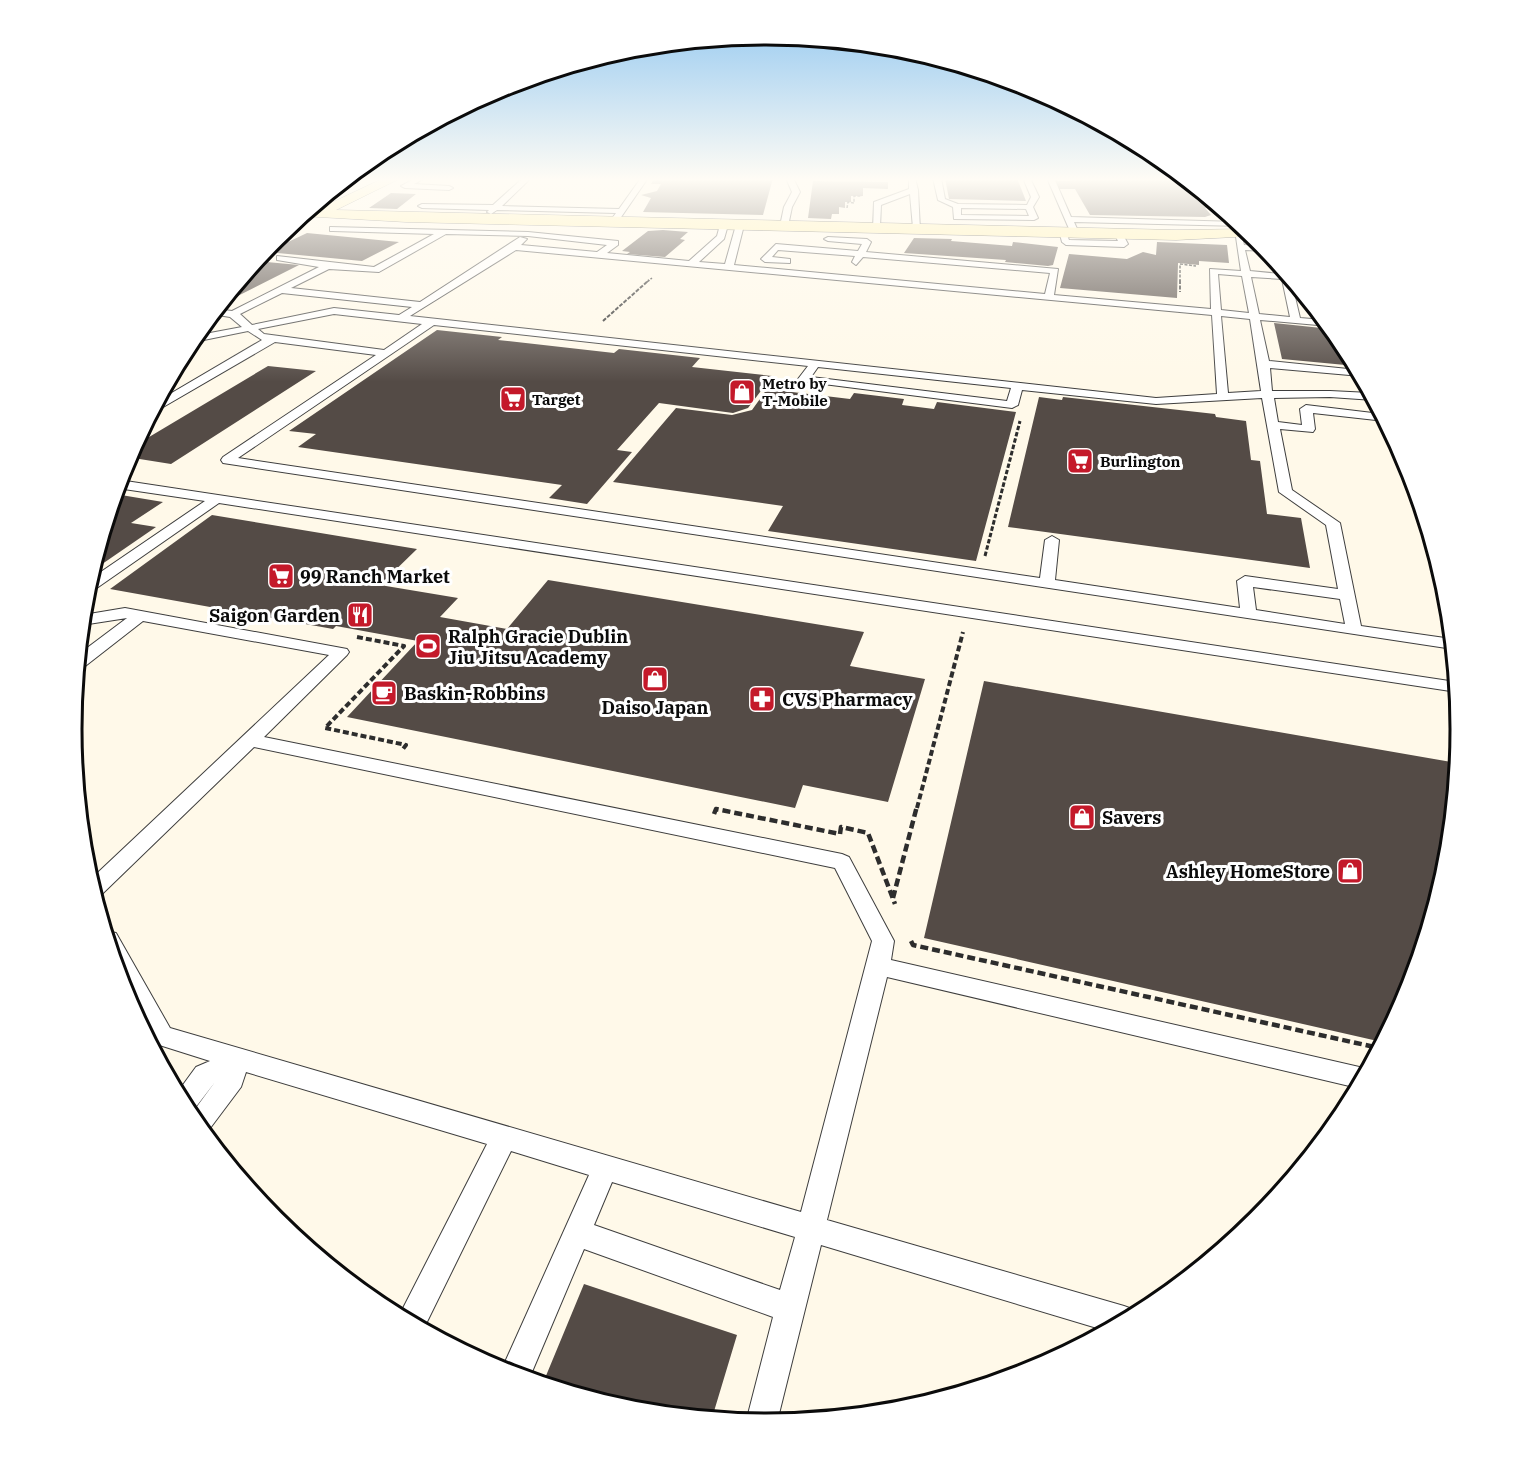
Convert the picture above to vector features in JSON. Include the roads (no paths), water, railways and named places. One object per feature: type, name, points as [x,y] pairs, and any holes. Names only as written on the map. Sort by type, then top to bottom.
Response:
[{"type":"lane","points":[[280,258],[328,266],[376,270],[419,246]]},
{"type":"lane","points":[[599,255],[611,246]]},
{"type":"lane","points":[[691,264],[711,246]]},
{"type":"lane","points":[[729,267],[734,246]]},
{"type":"lane","points":[[844,278],[865,246]]},
{"type":"lane","points":[[1244,246],[1267,394],[1286,492],[1333,523],[1354,630]]},
{"type":"lane","points":[[401,318],[514,247],[1315,322]]},
{"type":"lane","points":[[798,262],[765,259],[776,247],[1055,271],[1049,297]]},
{"type":"lane","points":[[223,313],[233,314],[328,266]]},
{"type":"lane","points":[[842,266],[864,268]]},
{"type":"lane","points":[[1223,398],[1214,271],[1278,276]]},
{"type":"lane","points":[[1040,284],[1052,285]]},
{"type":"lane","points":[[281,290],[422,305]]},
{"type":"lane","points":[[1291,291],[1296,320]]},
{"type":"lane","points":[[206,337],[334,310],[1156,401],[1267,394],[1363,396]]},
{"type":"lane","points":[[233,314],[261,337],[386,353]]},
{"type":"lane","points":[[433,321],[227,460],[1444,643]]},
{"type":"lane","points":[[167,401],[273,339]]},
{"type":"lane","points":[[815,364],[804,379],[1012,405],[1017,387]]},
{"type":"lane","points":[[1264,364],[1349,372]]},
{"type":"lane","points":[[1267,394],[1278,387],[1358,387]]},
{"type":"lane","points":[[1273,425],[1309,429],[1306,409],[1374,417]]},
{"type":"lane","points":[[127,485],[1449,686]]},
{"type":"lane","points":[[99,580],[217,499]]},
{"type":"lane","points":[[1047,584],[1052,540]]},
{"type":"lane","points":[[1248,614],[1245,581],[1348,595]]},
{"type":"lane","points":[[91,618],[125,613],[340,652],[100,883]]},
{"type":"lane","points":[[86,657],[140,616]]},
{"type":"lane","points":[[250,740],[842,862],[883,941],[764,1413]]},
{"type":"lane","points":[[878,966],[1355,1076]]},
{"type":"lane","points":[[128,974],[162,1036],[1114,1318]]},
{"type":"lane","points":[[189,1096],[205,1075],[237,1060]]},
{"type":"lane","points":[[204,1118],[232,1079],[237,1060]]},
{"type":"lane","points":[[415,1315],[504,1138]]},
{"type":"lane","points":[[519,1367],[605,1168]]},
{"type":"lane","points":[[576,1232],[791,1309]]},
{"type":"place","name":"Metro by T-Mobile","points":[[742,392]]},
{"type":"place","name":"Target","points":[[513,399]]},
{"type":"place","name":"Burlington","points":[[1080,461]]},
{"type":"place","name":"99 Ranch Market","points":[[281,576]]},
{"type":"place","name":"Saigon Garden","points":[[360,615]]},
{"type":"place","name":"Ralph Gracie Dublin Jiu Jitsu Academy","points":[[428,646]]},
{"type":"place","name":"Daiso Japan","points":[[655,679]]},
{"type":"place","name":"Baskin-Robbins","points":[[384,693]]},
{"type":"place","name":"CVS Pharmacy","points":[[762,699]]},
{"type":"place","name":"Savers","points":[[1082,817]]},
{"type":"place","name":"Ashley HomeStore","points":[[1350,871]]}]
